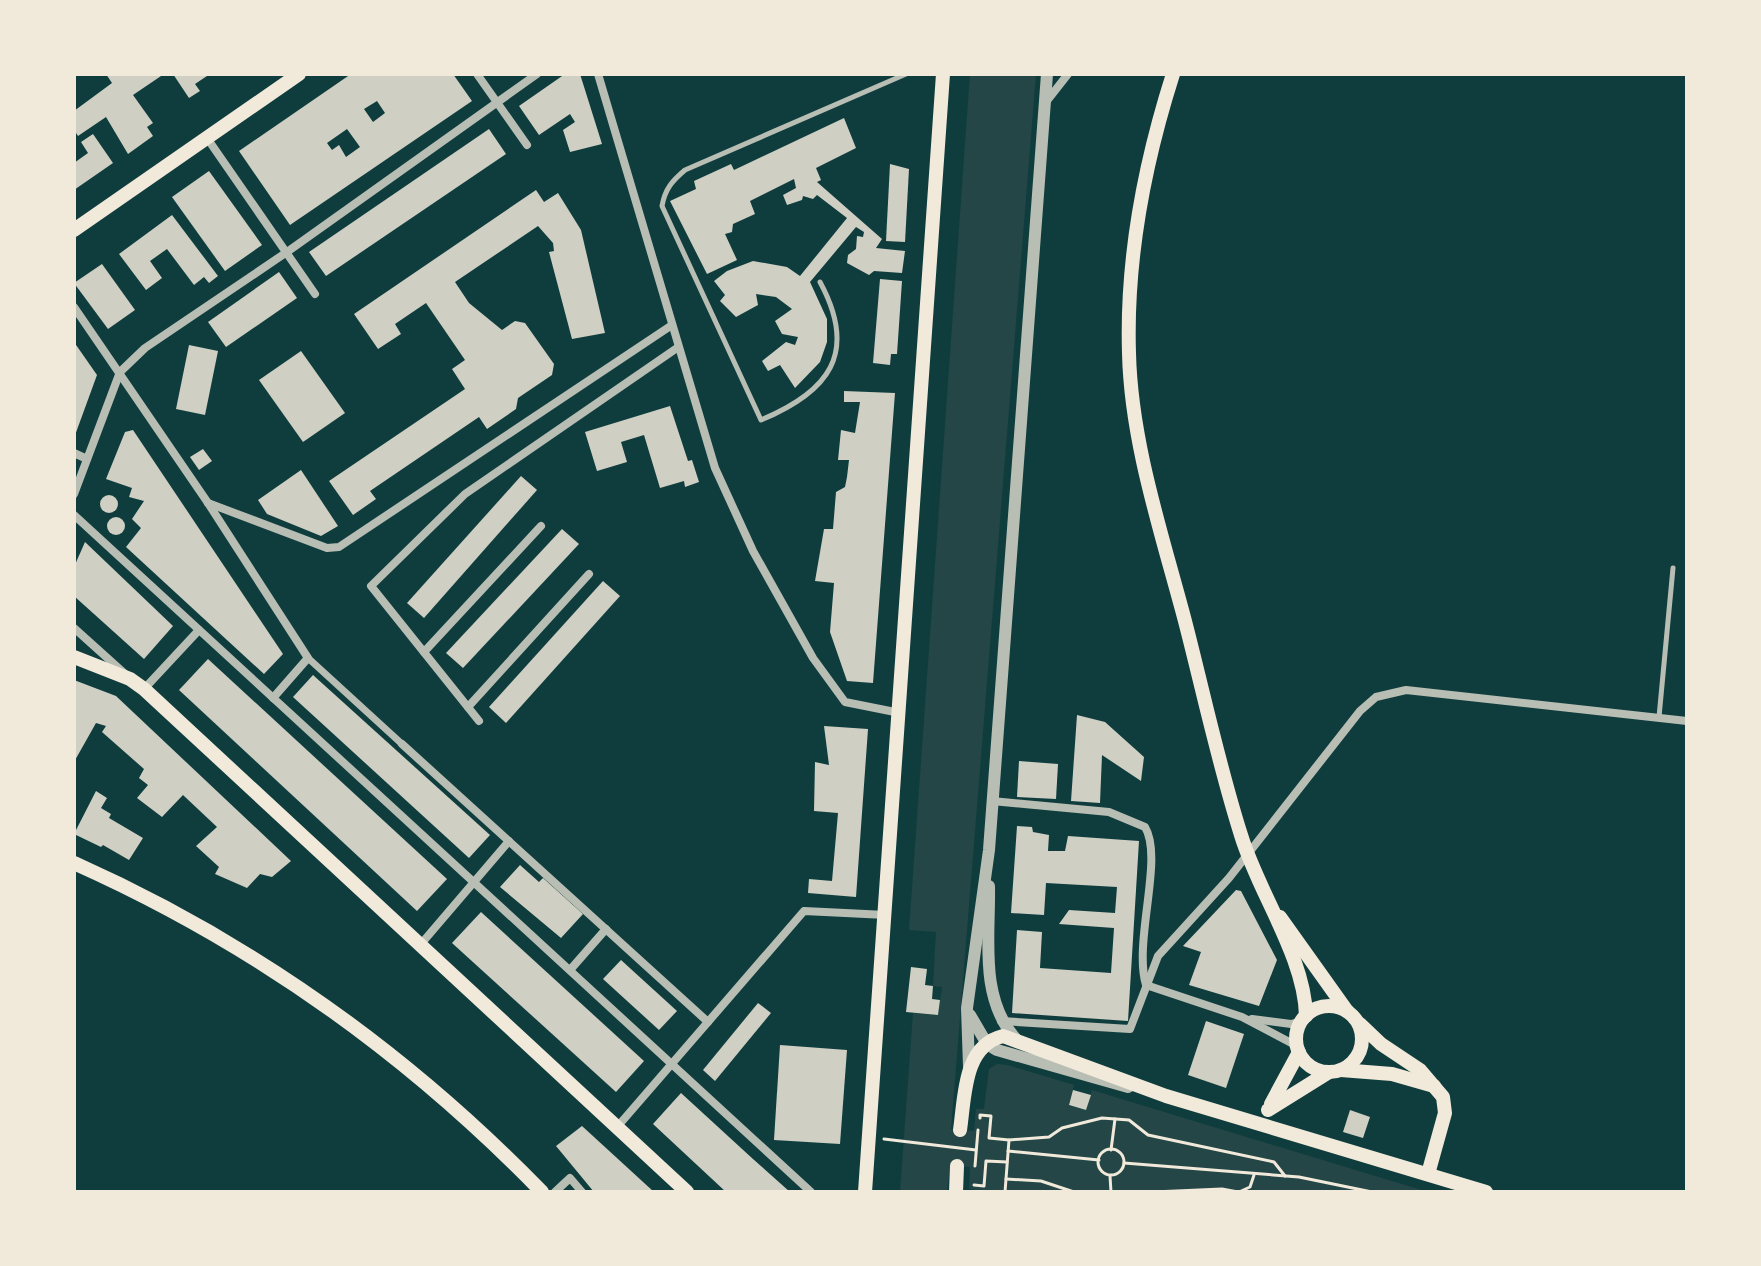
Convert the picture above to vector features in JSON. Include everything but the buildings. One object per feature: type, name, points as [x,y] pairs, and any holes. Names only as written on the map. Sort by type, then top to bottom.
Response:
[{"type":"main road","points":[[74,230],[299,74]]},
{"type":"main road","points":[[865,1192],[943,74]]},
{"type":"main road","points":[[1173,74],[1156,129],[1139,203],[1130,275],[1129,356],[1140,444],[1241,837],[1265,898],[1295,966],[1306,999],[1298,1049],[1268,1110],[1356,1058],[1361,1049],[1361,1030],[1265,898]]},
{"type":"main road","points":[[74,657],[130,679],[144,689],[687,1192]]},
{"type":"main road","points":[[74,863],[150,897],[300,986],[371,1037],[438,1092],[542,1192]]},
{"type":"main road","points":[[1304,1018],[1326,1007],[1352,1016],[1438,1087],[1445,1113],[1428,1174]]},
{"type":"main road","points":[[960,1130],[969,1066],[991,1039],[1003,1036],[1166,1096],[1486,1192]]},
{"type":"main road","points":[[1298,1049],[1311,1066],[1335,1071],[1392,1074],[1438,1087]]},
{"type":"main road","points":[[956,1192],[957,1166]]},
{"type":"street","points":[[477,74],[527,145]]},
{"type":"street","points":[[74,494],[120,372],[145,348],[287,252],[537,74]]},
{"type":"street","points":[[598,74],[715,468],[753,551],[813,658],[845,702],[900,713]]},
{"type":"street","points":[[1015,1038],[1000,1021],[993,1002],[989,850],[1047,74]]},
{"type":"street","points":[[1043,106],[1068,74]]},
{"type":"street","points":[[207,138],[315,294]]},
{"type":"street","points":[[74,307],[208,503],[308,658],[708,1022]]},
{"type":"street","points":[[208,503],[327,548],[339,547],[672,325]]},
{"type":"street","points":[[479,721],[371,586],[465,494],[677,348]]},
{"type":"street","points":[[74,453],[87,459]]},
{"type":"street","points":[[74,515],[811,1192]]},
{"type":"street","points":[[424,652],[541,526]]},
{"type":"street","points":[[468,707],[589,574]]},
{"type":"street","points":[[74,628],[130,679]]},
{"type":"street","points":[[144,689],[199,630]]},
{"type":"street","points":[[273,698],[308,658]]},
{"type":"street","points":[[1000,1021],[1130,1029],[1158,956],[1229,878],[1360,711],[1376,697],[1406,690],[1687,721]]},
{"type":"street","points":[[992,801],[1109,812],[1145,827],[1151,844],[1143,941],[1146,985]]},
{"type":"street","points":[[421,944],[509,841]]},
{"type":"street","points":[[969,1066],[967,1008],[989,850]]},
{"type":"street","points":[[618,1126],[804,911],[886,915]]},
{"type":"street","points":[[570,970],[606,929]]},
{"type":"street","points":[[1146,985],[1242,1017],[1291,1024],[1304,1018]]},
{"type":"street","points":[[967,1008],[987,1044],[1111,1084],[1166,1096]]},
{"type":"street","points":[[1242,1017],[1298,1049]]},
{"type":"street","points":[[555,1192],[570,1178],[582,1192]]},
{"type":"lane","points":[[820,282],[832,304],[835,326],[835,350],[830,371],[819,388],[797,405],[761,420],[662,206],[664,196],[670,182],[685,170],[906,74]]},
{"type":"lane","points":[[1659,717],[1673,568]]},
{"type":"path","points":[[1007,1162],[986,1161],[984,1186],[974,1185],[980,1115],[991,1116],[989,1138],[1009,1140],[1049,1137],[1062,1128],[1102,1118],[1129,1120],[1148,1135],[1274,1162],[1285,1176]]},
{"type":"path","points":[[1111,1150],[1115,1119]]},
{"type":"path","points":[[869,1137],[976,1150]]},
{"type":"path","points":[[1005,1192],[1009,1140]]},
{"type":"path","points":[[1111,1150],[1122,1155],[1124,1163],[1118,1173],[1110,1175],[1100,1168],[1099,1160],[1103,1153],[1111,1150]]},
{"type":"path","points":[[1008,1151],[1099,1160]]},
{"type":"path","points":[[1124,1163],[1285,1176],[1372,1192]]},
{"type":"path","points":[[1153,1192],[1222,1189],[1238,1192],[1250,1187],[1255,1174]]},
{"type":"path","points":[[1110,1175],[1111,1192]]},
{"type":"path","points":[[1006,1179],[1041,1181],[1074,1192]]},
{"type":"shaded area","points":[[970,74],[1036,74],[951,1129],[974,1131],[976,1109],[984,1109],[989,1069],[997,1064],[1008,1065],[1074,1085],[1069,1106],[1086,1110],[1092,1090],[1428,1192],[989,1192],[969,1189],[970,1167],[950,1166],[947,1192],[900,1192],[913,1013],[938,1015],[942,987],[933,986],[936,932],[909,930]]}]
